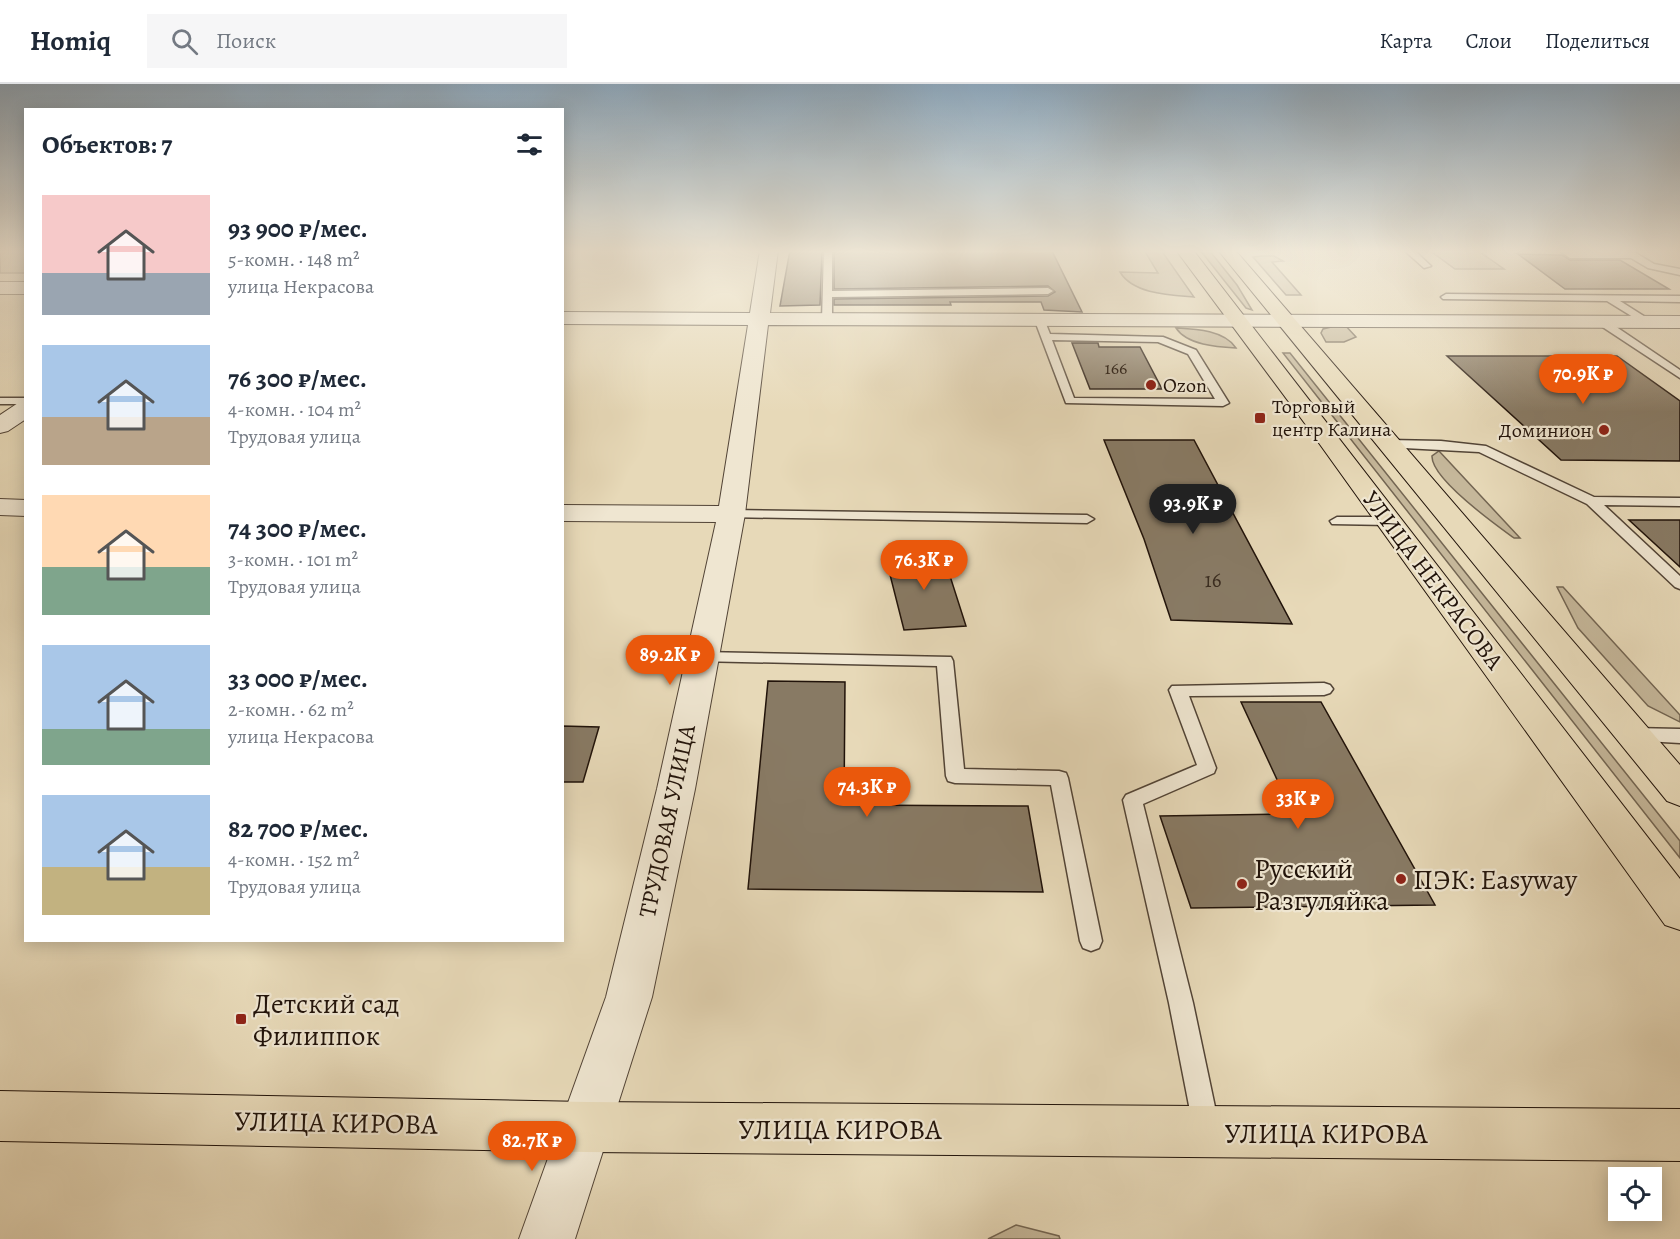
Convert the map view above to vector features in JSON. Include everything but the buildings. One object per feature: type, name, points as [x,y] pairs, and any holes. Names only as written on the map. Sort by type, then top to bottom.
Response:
[{"type":"main road","name":"УЛИЦА НЕКРАСОВА","points":[[1224,304],[1680,912]]},
{"type":"main road","name":"УЛИЦА НЕКРАСОВА","points":[[1270,304],[1680,791]]},
{"type":"main road","name":"УЛИЦА КИРОВА","points":[[0,1116],[587,1127],[1680,1135]]},
{"type":"street","name":"ТРУДОВАЯ УЛИЦА","points":[[547,1239],[587,1127],[629,997],[731,514],[760,304]]},
{"type":"street","points":[[564,318],[827,320],[1043,329],[1236,320],[1680,322]]},
{"type":"street","points":[[0,426],[24,409]]},
{"type":"street","points":[[0,507],[24,508]]},
{"type":"street","points":[[564,513],[731,514]]},
{"type":"lane","points":[[827,304],[827,320]]},
{"type":"lane","points":[[1619,304],[1646,322]]},
{"type":"lane","points":[[1602,322],[1680,375]]},
{"type":"lane","points":[[1043,329],[1159,339],[1192,351],[1223,403],[1070,401],[1043,329]]},
{"type":"lane","points":[[0,401],[24,401]]},
{"type":"lane","points":[[1389,444],[1482,449],[1592,501],[1680,584]]},
{"type":"lane","points":[[1592,501],[1680,502]]},
{"type":"lane","points":[[731,514],[1087,519]]},
{"type":"lane","points":[[1337,521],[1389,521]]},
{"type":"lane","points":[[702,657],[945,661],[955,776],[1059,778],[1091,941]]},
{"type":"lane","points":[[1207,1132],[1133,800],[1208,768],[1178,690],[1324,689]]},
{"type":"lane","points":[[1633,735],[1680,736]]},
{"type":"shaded area","points":[[1243,304],[1248,304],[1252,310]]},
{"type":"shaded area","points":[[1344,324],[1356,337],[1344,342],[1326,342],[1321,333],[1323,329]]},
{"type":"shaded area","points":[[1176,328],[1217,334],[1231,342],[1236,348],[1195,342],[1181,334]]},
{"type":"shaded area","points":[[1283,353],[1290,353],[1680,841],[1680,858]]},
{"type":"shaded area","points":[[1439,451],[1520,538],[1514,538],[1505,532],[1453,489],[1434,466],[1432,456]]},
{"type":"shaded area","points":[[1557,587],[1563,587],[1680,715],[1680,722],[1648,706],[1578,628]]},
{"type":"shaded area","points":[[1016,1225],[1059,1236],[1060,1239],[988,1239]]},
{"type":"place","name":"Ozon","points":[[1151,385]]},
{"type":"place","name":"Торговый центр Калина","points":[[1260,418]]},
{"type":"place","name":"Доминион","points":[[1604,430]]},
{"type":"place","name":"ПЭК: Easyway","points":[[1401,879]]},
{"type":"place","name":"Русский Разгуляйка","points":[[1242,884]]},
{"type":"place","name":"Детский сад Филиппок","points":[[241,1019]]}]
